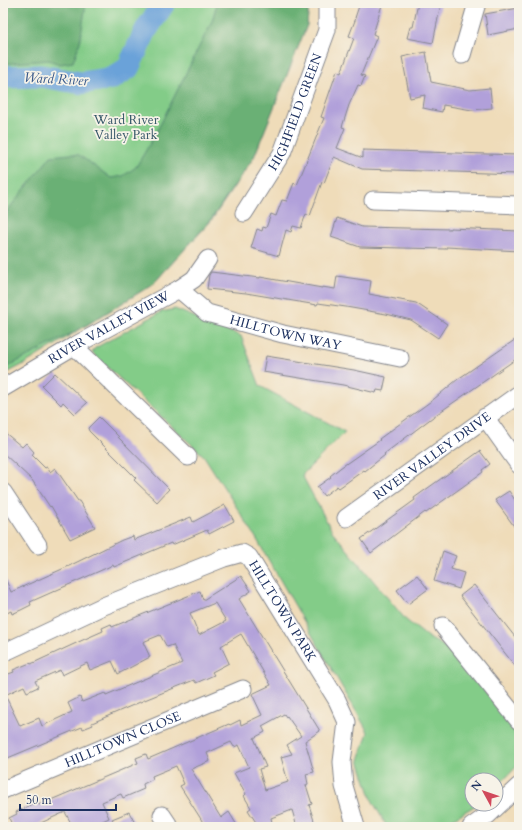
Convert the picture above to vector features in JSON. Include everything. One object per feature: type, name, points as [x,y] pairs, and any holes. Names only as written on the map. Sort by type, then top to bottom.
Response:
[{"type":"street","name":"HIGHFIELD GREEN","points":[[244,213],[282,152],[327,30],[327,3]]},
{"type":"street","points":[[462,55],[477,3]]},
{"type":"street","points":[[373,200],[519,205]]},
{"type":"street","name":"RIVER VALLEY VIEW","points":[[3,388],[74,346],[179,289],[194,279],[208,259]]},
{"type":"street","name":"HILLTOWN WAY","points":[[179,289],[207,313],[283,334],[400,358]]},
{"type":"street","points":[[74,346],[188,458]]},
{"type":"street","name":"RIVER VALLEY DRIVE","points":[[346,518],[519,394]]},
{"type":"street","points":[[485,417],[519,465]]},
{"type":"street","points":[[3,492],[38,545]]},
{"type":"street","name":"HILLTOWN PARK","points":[[3,653],[108,604],[224,558],[242,553],[249,557],[337,700],[347,722],[342,762],[344,786],[356,827]]},
{"type":"street","points":[[443,626],[519,721]]},
{"type":"street","name":"HILLTOWN CLOSE","points":[[3,790],[243,689]]},
{"type":"street","points":[[471,827],[492,821],[519,786]]},
{"type":"green space","name":"Ward River Valley Park","points":[[3,3],[309,3],[307,25],[254,157],[211,221],[153,284],[26,363],[3,375]]},
{"type":"green space","points":[[3,3],[86,3],[80,42],[73,62],[60,64],[48,60],[3,64]]},
{"type":"green space","name":"Ward River Valley Park","points":[[217,3],[309,3],[307,25],[254,157],[210,221],[153,284],[80,329],[3,369],[3,216],[51,156],[71,154],[79,155],[111,178],[123,176],[136,167],[155,135],[212,21]]},
{"type":"green space","points":[[175,309],[241,336],[260,386],[345,432],[302,475],[332,531],[406,620],[429,638],[458,654],[519,737],[519,764],[504,780],[504,772],[464,772],[464,812],[439,827],[387,827],[372,800],[359,760],[368,732],[256,538],[204,456],[92,353],[95,348],[161,312]]},
{"type":"building","points":[[360,3],[377,3],[382,5],[373,34],[377,36],[361,75],[365,76],[361,86],[358,85],[349,105],[342,127],[345,128],[337,148],[363,158],[363,150],[518,155],[517,174],[362,169],[334,157],[324,183],[322,182],[310,216],[306,214],[301,228],[293,226],[291,232],[286,230],[279,256],[251,248],[257,229],[262,231],[263,227],[266,228],[271,214],[276,216],[282,200],[287,201],[294,183],[297,185],[324,118],[321,117],[337,71],[341,73],[354,38],[349,36]]},
{"type":"building","points":[[418,3],[441,3],[433,43],[407,38],[410,27],[413,27]]},
{"type":"building","points":[[519,8],[519,29],[488,35],[485,14]]},
{"type":"building","points":[[426,52],[431,82],[470,90],[490,88],[492,108],[472,110],[443,105],[442,112],[423,108],[425,95],[410,98],[402,57]]},
{"type":"building","points":[[337,218],[362,227],[450,228],[519,231],[519,251],[446,247],[446,249],[360,247],[331,237]]},
{"type":"building","points":[[211,272],[260,277],[335,289],[337,276],[371,281],[369,294],[416,303],[447,324],[438,338],[411,320],[386,314],[318,303],[317,305],[246,293],[207,289],[209,275]]},
{"type":"building","points":[[519,337],[519,357],[437,414],[384,454],[385,455],[365,471],[364,470],[339,488],[337,486],[324,496],[317,487],[331,477],[330,476],[380,440],[379,439],[434,399],[458,379]]},
{"type":"building","points":[[266,356],[354,370],[386,377],[383,391],[377,390],[376,393],[343,385],[263,372]]},
{"type":"building","points":[[55,373],[87,403],[75,414],[63,402],[61,405],[42,386]]},
{"type":"building","points":[[99,417],[169,489],[157,502],[134,480],[136,478],[89,431],[88,428]]},
{"type":"building","points":[[3,431],[22,447],[26,443],[34,452],[32,455],[45,468],[47,467],[50,472],[55,468],[79,501],[95,527],[70,539],[51,506],[50,507],[32,480],[3,453]]},
{"type":"building","points":[[480,451],[490,464],[482,470],[483,472],[426,513],[425,512],[371,553],[361,539],[415,500],[414,498]]},
{"type":"building","points":[[509,491],[519,506],[519,533],[495,500]]},
{"type":"building","points":[[225,505],[234,521],[209,534],[207,530],[172,545],[171,543],[114,567],[113,565],[30,602],[31,605],[21,610],[12,614],[11,611],[3,615],[3,573],[11,592],[122,540],[133,536],[134,540],[191,517],[193,522]]},
{"type":"building","points":[[443,551],[456,556],[451,569],[464,573],[459,589],[434,581]]},
{"type":"building","points":[[417,575],[428,589],[408,604],[397,590]]},
{"type":"building","points":[[241,576],[251,591],[239,599],[320,731],[305,741],[314,772],[306,774],[308,784],[306,785],[312,804],[309,805],[316,827],[297,827],[292,810],[271,818],[273,827],[259,827],[248,810],[251,808],[244,796],[246,794],[234,773],[249,767],[239,745],[234,747],[231,742],[207,753],[210,761],[191,769],[221,818],[229,812],[238,827],[206,827],[180,786],[184,784],[176,766],[152,776],[153,779],[143,784],[144,789],[123,798],[121,794],[102,802],[109,818],[90,827],[73,827],[65,812],[32,827],[13,827],[9,818],[17,814],[16,812],[38,802],[39,805],[138,763],[136,758],[146,754],[148,759],[229,724],[230,725],[240,720],[241,725],[262,715],[252,694],[271,685],[241,634],[221,646],[229,663],[212,672],[214,675],[196,683],[194,680],[92,723],[93,725],[83,729],[82,727],[3,760],[3,676],[14,672],[13,670],[30,663],[31,664],[103,631],[102,628],[111,624],[112,627],[200,591],[203,600]],"holes":[[[215,603],[226,621],[199,635],[190,613]],[[160,635],[167,647],[173,645],[182,663],[106,695],[105,693],[82,702],[80,697],[68,703],[72,712],[42,726],[39,718],[20,726],[5,695],[24,686],[27,692],[38,687],[35,681],[60,670],[62,675],[87,663],[90,670],[112,661],[118,674],[150,657],[143,642]],[[284,714],[301,736],[287,745],[292,754],[281,757],[288,782],[265,790],[259,769],[266,767],[254,738],[265,732],[262,726]]]},
{"type":"building","points":[[474,585],[519,642],[519,671],[460,596]]},
{"type":"building","points":[[129,812],[137,827],[117,827],[112,819]]},
{"type":"waterway","name":"Ward River","points":[[3,77],[41,76],[81,83],[113,78],[128,68],[146,30],[164,3]]}]
